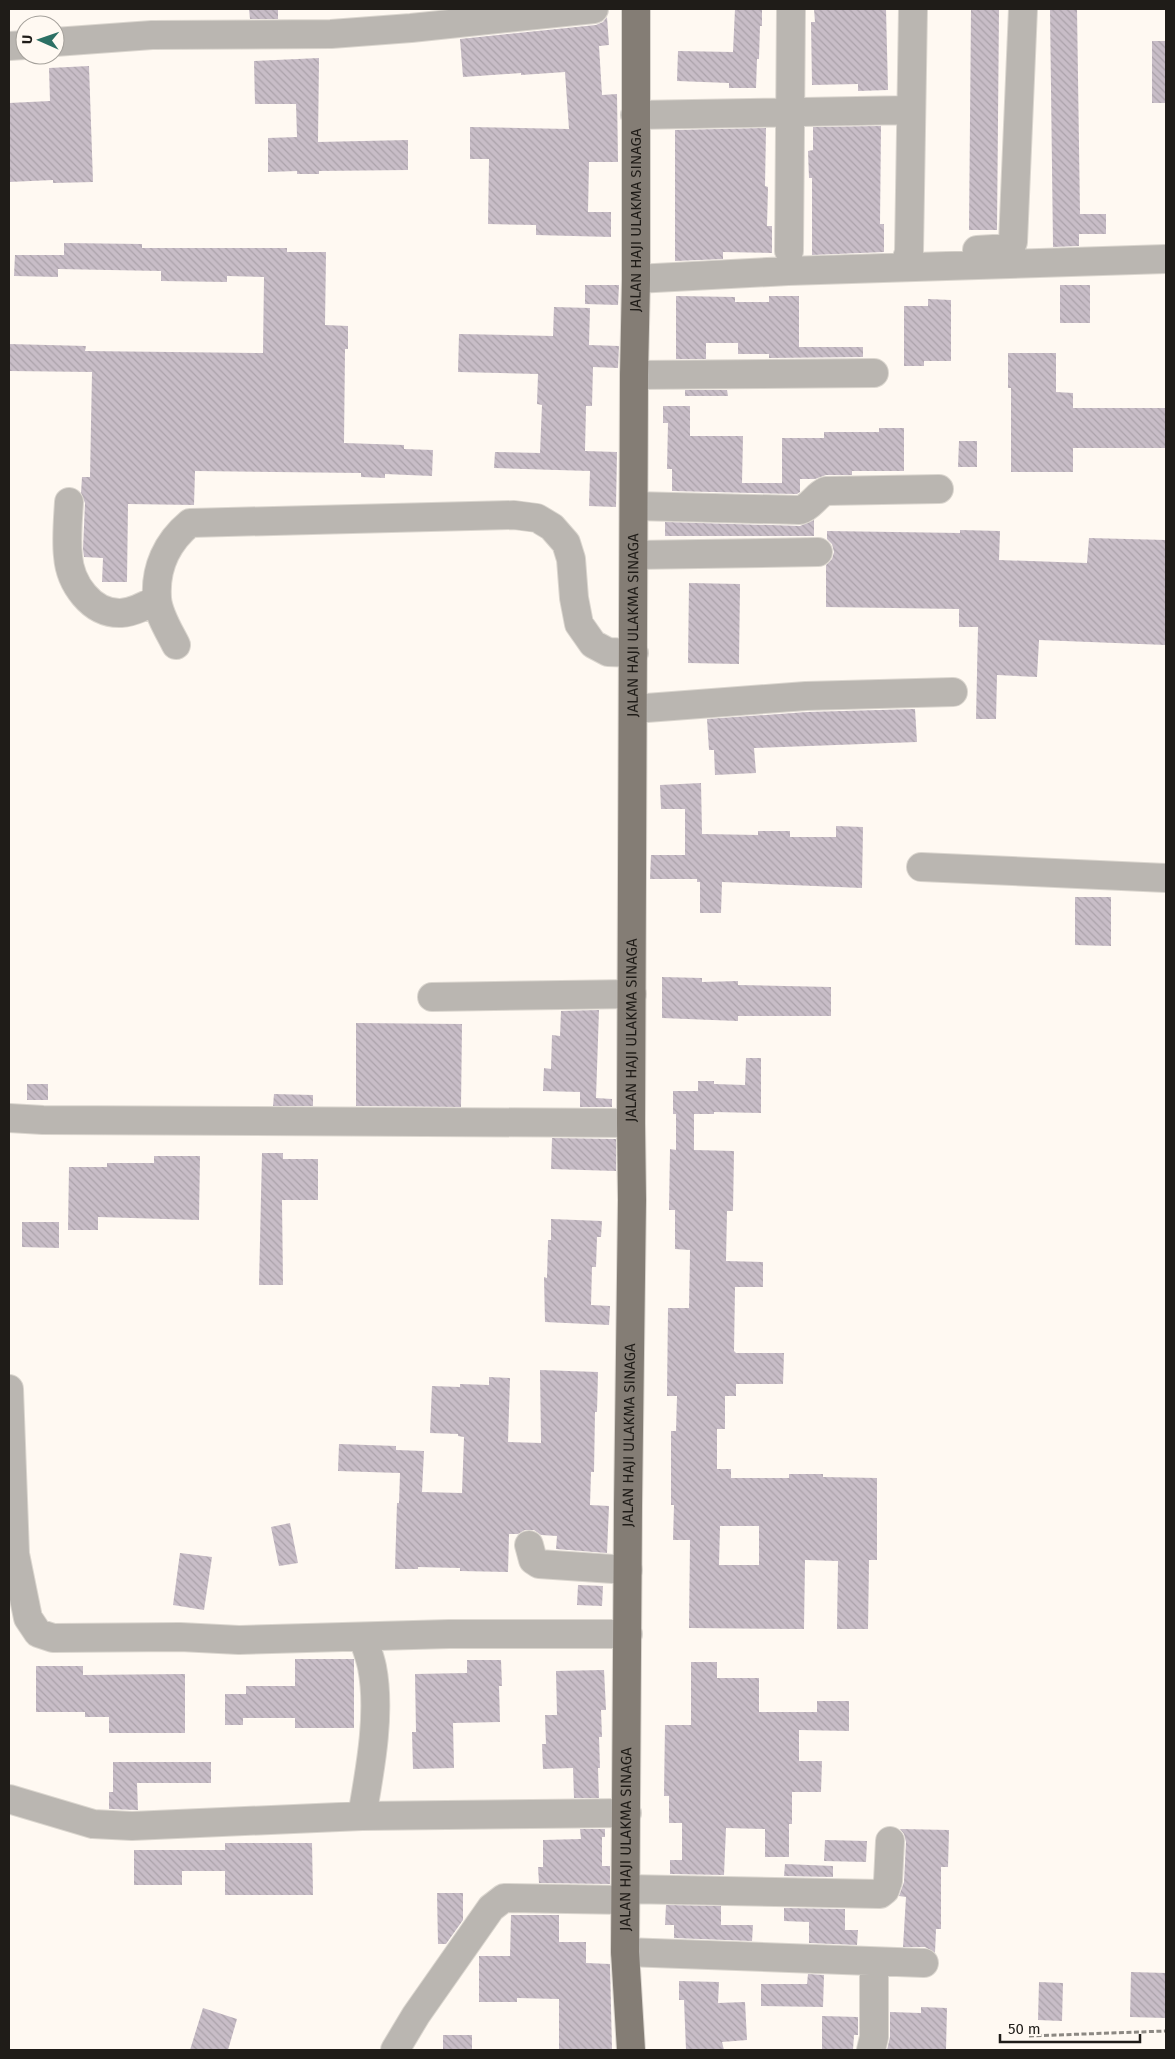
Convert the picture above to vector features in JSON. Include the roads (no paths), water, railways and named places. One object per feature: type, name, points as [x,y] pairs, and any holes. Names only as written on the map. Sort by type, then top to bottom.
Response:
[{"type":"main road","name":"JALAN HAJI ULAKMA SINAGA","points":[[631,2050],[626,1952],[626,1894],[632,1200],[636,9]]},
{"type":"street","points":[[65,41],[152,35],[331,34],[411,28],[594,9]]},
{"type":"street","points":[[789,250],[791,9]]},
{"type":"street","points":[[913,9],[908,255],[1003,249],[1010,248],[1013,242],[1022,9]]},
{"type":"street","points":[[635,115],[911,110]]},
{"type":"street","points":[[636,280],[798,271],[1166,258]]},
{"type":"street","points":[[634,375],[874,373]]},
{"type":"street","points":[[634,506],[800,510],[807,508],[826,490],[939,489]]},
{"type":"street","points":[[69,502],[68,557],[74,578],[83,595],[96,607],[120,613],[138,610],[157,599]]},
{"type":"street","points":[[176,645],[163,620],[157,599],[163,555],[177,534],[190,524],[514,515],[537,518],[552,527],[566,543],[572,559],[574,598],[579,624],[593,644],[608,652],[634,653]]},
{"type":"street","points":[[634,555],[818,552]]},
{"type":"street","points":[[634,709],[806,696],[953,692]]},
{"type":"street","points":[[921,867],[1166,878]]},
{"type":"street","points":[[432,998],[632,994]]},
{"type":"street","points":[[9,1118],[43,1120],[631,1123]]},
{"type":"street","points":[[9,1389],[15,1554],[28,1618],[38,1633],[53,1638],[180,1637],[239,1640],[363,1638],[449,1634],[628,1634]]},
{"type":"street","points":[[529,1545],[534,1560],[540,1564],[628,1570]]},
{"type":"street","points":[[362,1816],[372,1760],[374,1711],[372,1667],[363,1638]]},
{"type":"street","points":[[9,1799],[93,1824],[132,1826],[362,1816],[627,1814]]},
{"type":"street","points":[[395,2050],[416,2015],[491,1908],[504,1898],[626,1894],[880,1894],[885,1890],[888,1882],[890,1841]]},
{"type":"street","points":[[626,1952],[924,1964]]},
{"type":"street","points":[[870,2050],[874,2036],[874,1962]]}]
